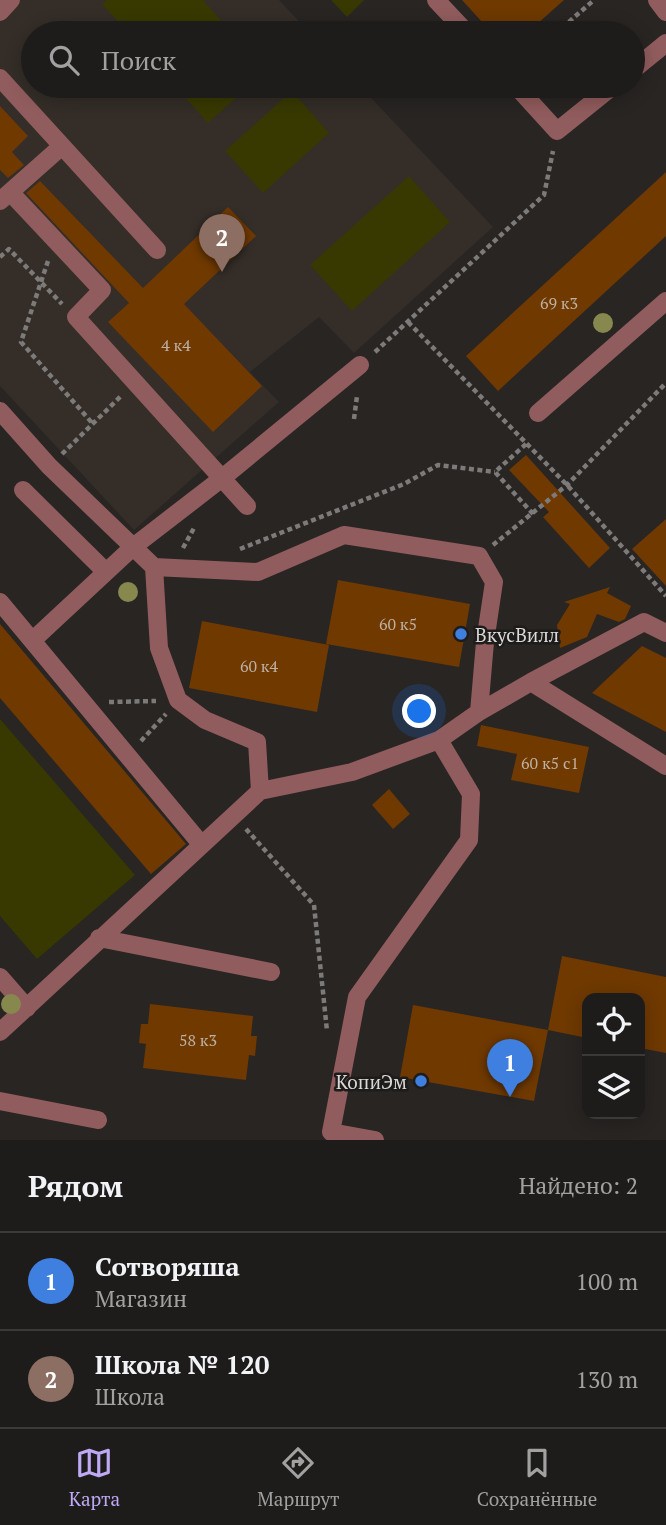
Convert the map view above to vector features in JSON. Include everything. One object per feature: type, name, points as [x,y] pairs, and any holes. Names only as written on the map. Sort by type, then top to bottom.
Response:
[{"type":"lane","points":[[0,12],[11,0]]},
{"type":"lane","points":[[436,0],[456,21]]},
{"type":"lane","points":[[657,0],[666,12]]},
{"type":"lane","points":[[645,60],[666,43]]},
{"type":"lane","points":[[0,78],[157,250]]},
{"type":"lane","points":[[527,98],[557,131],[598,98]]},
{"type":"lane","points":[[62,146],[5,197],[55,240],[102,290],[76,317],[247,506]]},
{"type":"lane","points":[[538,413],[666,301]]},
{"type":"lane","points":[[33,640],[133,547],[360,365]]},
{"type":"lane","points":[[0,411],[49,466],[154,567],[258,572],[344,535],[479,556],[494,582],[479,712]]},
{"type":"lane","points":[[23,490],[106,572]]},
{"type":"lane","points":[[154,567],[159,648],[178,700],[205,720],[257,742],[260,791]]},
{"type":"lane","points":[[0,602],[201,844]]},
{"type":"lane","points":[[0,1032],[260,791],[352,772],[439,740],[479,712],[531,682],[644,622],[666,633]]},
{"type":"lane","points":[[531,682],[666,766]]},
{"type":"lane","points":[[376,1140],[331,1132],[357,998],[469,840],[471,794],[439,740]]},
{"type":"lane","points":[[99,938],[271,972]]},
{"type":"lane","points":[[0,978],[27,1008]]},
{"type":"lane","points":[[0,1101],[99,1120]]},
{"type":"path","points":[[570,21],[594,0]]},
{"type":"path","points":[[360,365],[544,195],[557,131]]},
{"type":"path","points":[[55,240],[21,342],[93,424]]},
{"type":"path","points":[[0,257],[9,249],[40,284],[76,317]]},
{"type":"path","points":[[408,323],[567,485],[666,596]]},
{"type":"path","points":[[479,556],[567,485],[666,383]]},
{"type":"path","points":[[49,466],[135,384]]},
{"type":"path","points":[[495,472],[526,444]]},
{"type":"path","points":[[234,551],[404,484],[438,465],[495,472],[533,514]]},
{"type":"path","points":[[85,703],[178,700]]},
{"type":"path","points":[[128,756],[178,700]]},
{"type":"path","points":[[233,816],[314,905],[328,1041]]},
{"type":"shaded area","points":[[0,0],[279,0],[299,21],[21,21],[21,98],[371,98],[493,227],[354,353],[319,317],[250,372],[279,402],[134,530],[0,386]]},
{"type":"shaded area","points":[[107,0],[203,0],[221,21],[117,21],[102,4]]},
{"type":"shaded area","points":[[331,0],[364,0],[347,17]]},
{"type":"shaded area","points":[[186,98],[236,98],[208,123]]},
{"type":"shaded area","points":[[284,98],[298,98],[329,133],[263,193],[225,151]]},
{"type":"shaded area","points":[[409,176],[450,222],[352,311],[310,265]]},
{"type":"shaded area","points":[[0,719],[135,875],[37,959],[0,916]]},
{"type":"building","points":[[462,0],[564,0],[540,21],[481,21]]},
{"type":"building","points":[[0,106],[28,136],[12,152],[24,165],[8,178],[0,170]]},
{"type":"building","points":[[666,172],[666,236],[498,391],[466,356]]},
{"type":"building","points":[[40,181],[143,288],[228,207],[256,236],[184,304],[262,386],[213,432],[108,322],[129,303],[26,193]]},
{"type":"building","points":[[526,455],[610,548],[589,568],[543,517],[549,512],[509,470]]},
{"type":"building","points":[[666,519],[666,586],[632,549]]},
{"type":"building","points":[[338,580],[470,604],[459,667],[326,644]]},
{"type":"building","points":[[610,587],[607,593],[631,606],[625,619],[619,622],[597,614],[587,637],[560,648],[557,625],[570,604],[564,602]]},
{"type":"building","points":[[202,621],[329,645],[317,712],[189,688]]},
{"type":"building","points":[[0,624],[186,844],[151,874],[0,698]]},
{"type":"building","points":[[642,646],[666,658],[666,732],[592,693]]},
{"type":"building","points":[[481,725],[589,747],[579,793],[511,780],[517,754],[477,746]]},
{"type":"building","points":[[389,789],[410,814],[393,829],[372,805]]},
{"type":"building","points":[[562,956],[666,977],[666,1053],[645,1049],[645,993],[582,993],[582,1037],[548,1030]]},
{"type":"building","points":[[150,1004],[253,1016],[251,1036],[257,1036],[255,1056],[249,1055],[246,1080],[143,1068],[146,1044],[139,1043],[141,1024],[148,1024]]},
{"type":"building","points":[[413,1005],[548,1030],[534,1101],[400,1077]]},
{"type":"place","name":"Школа № 120","points":[[222,272]]},
{"type":"place","name":"ВкусВилл","points":[[461,634]]},
{"type":"place","name":"КопиЭм","points":[[421,1081]]},
{"type":"place","name":"Сотворяша","points":[[510,1097]]}]
